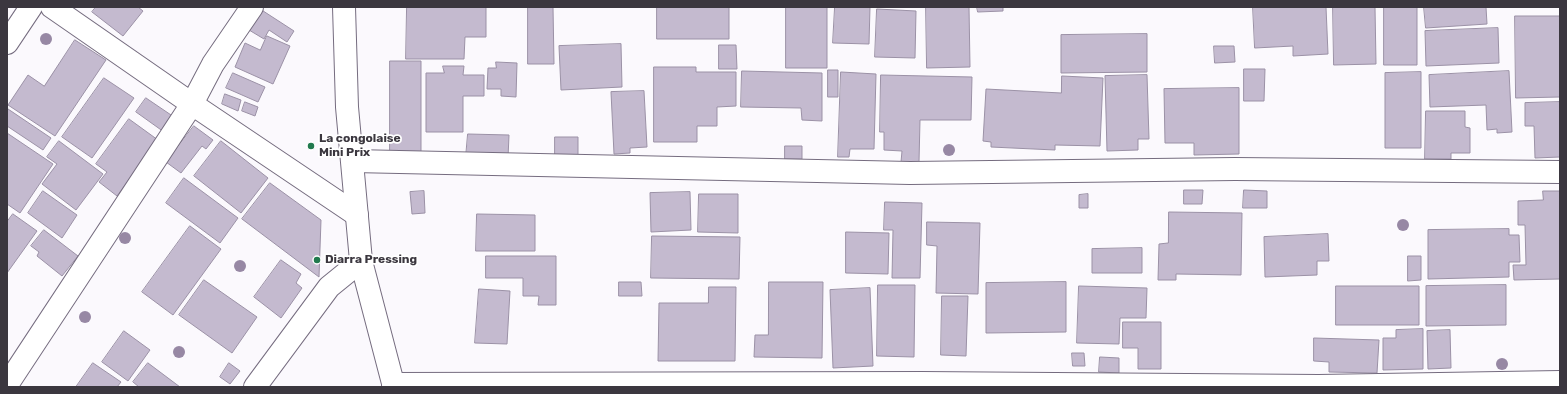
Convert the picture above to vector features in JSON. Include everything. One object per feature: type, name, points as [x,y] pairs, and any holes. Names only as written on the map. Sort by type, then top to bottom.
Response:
[{"type":"street","points":[[7,43],[31,7]]},
{"type":"street","points":[[52,7],[192,104],[357,215]]},
{"type":"street","points":[[7,385],[192,104],[213,64],[252,7]]},
{"type":"street","points":[[344,7],[347,107],[361,261],[393,385],[930,383],[1319,386],[1560,382]]},
{"type":"street","points":[[353,161],[910,173],[1235,169],[1560,172]]},
{"type":"street","points":[[255,387],[329,287],[361,261]]},
{"type":"building","points":[[96,7],[138,7],[143,11],[123,36],[92,12]]},
{"type":"building","points":[[257,7],[294,31],[287,42],[269,30],[264,39],[244,27]]},
{"type":"building","points":[[407,7],[486,7],[486,37],[465,37],[464,59],[406,59]]},
{"type":"building","points":[[528,7],[553,7],[554,64],[528,64]]},
{"type":"building","points":[[657,7],[729,7],[729,39],[657,39]]},
{"type":"building","points":[[786,7],[827,7],[827,68],[786,68]]},
{"type":"building","points":[[835,7],[870,7],[869,44],[833,43]]},
{"type":"building","points":[[926,7],[969,7],[970,67],[927,68]]},
{"type":"building","points":[[977,7],[1003,7],[1003,11],[978,12]]},
{"type":"building","points":[[1253,7],[1326,7],[1328,54],[1293,56],[1293,46],[1255,48]]},
{"type":"building","points":[[1333,7],[1375,7],[1376,64],[1334,65]]},
{"type":"building","points":[[1384,7],[1417,7],[1417,65],[1384,65]]},
{"type":"building","points":[[1424,7],[1486,7],[1487,24],[1426,28]]},
{"type":"building","points":[[877,9],[916,11],[915,58],[875,57]]},
{"type":"building","points":[[1515,16],[1560,16],[1560,97],[1516,98]]},
{"type":"building","points":[[1498,28],[1499,63],[1426,66],[1425,31]]},
{"type":"building","points":[[1147,34],[1147,72],[1061,73],[1061,35]]},
{"type":"building","points":[[267,36],[290,46],[273,84],[235,67],[245,43],[260,50]]},
{"type":"building","points":[[75,40],[106,60],[55,136],[8,105],[28,75],[44,86]]},
{"type":"building","points":[[621,44],[622,87],[561,90],[559,46]]},
{"type":"building","points":[[719,45],[736,45],[737,69],[719,69]]},
{"type":"building","points":[[1214,46],[1234,46],[1235,62],[1215,63]]},
{"type":"building","points":[[390,61],[421,61],[421,152],[390,152]]},
{"type":"building","points":[[496,62],[517,63],[516,97],[501,96],[501,89],[487,89],[488,68],[496,68]]},
{"type":"building","points":[[443,66],[464,66],[463,75],[484,75],[484,96],[463,96],[463,132],[426,132],[426,73],[444,73]]},
{"type":"building","points":[[654,67],[696,67],[696,72],[736,72],[736,106],[717,107],[717,126],[697,126],[697,142],[654,142]]},
{"type":"building","points":[[1244,69],[1265,69],[1264,101],[1244,101]]},
{"type":"building","points":[[828,70],[838,70],[838,97],[828,97]]},
{"type":"building","points":[[742,71],[822,73],[822,121],[802,120],[801,108],[741,107]]},
{"type":"building","points":[[1509,71],[1512,132],[1497,133],[1497,129],[1487,130],[1486,105],[1430,107],[1429,75]]},
{"type":"building","points":[[841,72],[876,74],[874,149],[850,149],[849,157],[838,157]]},
{"type":"building","points":[[1421,72],[1421,148],[1385,148],[1385,73]]},
{"type":"building","points":[[233,73],[265,87],[258,102],[226,88]]},
{"type":"building","points":[[881,75],[972,77],[971,120],[920,120],[919,162],[901,162],[902,151],[884,150],[884,132],[880,132]]},
{"type":"building","points":[[1147,75],[1149,139],[1138,139],[1138,150],[1107,151],[1105,76]]},
{"type":"building","points":[[1062,76],[1103,78],[1100,146],[1055,145],[1055,150],[991,147],[991,142],[983,141],[986,89],[1061,93]]},
{"type":"building","points":[[104,78],[134,98],[92,158],[62,137]]},
{"type":"building","points":[[1239,88],[1239,154],[1194,155],[1194,143],[1165,143],[1164,89]]},
{"type":"building","points":[[644,91],[647,147],[630,148],[630,153],[614,154],[611,92]]},
{"type":"building","points":[[225,94],[241,100],[238,111],[222,104]]},
{"type":"building","points":[[146,98],[174,117],[164,132],[136,112]]},
{"type":"building","points":[[245,102],[258,107],[255,116],[242,111]]},
{"type":"building","points":[[1560,102],[1560,157],[1535,158],[1534,126],[1525,126],[1525,103]]},
{"type":"building","points":[[8,109],[51,138],[43,150],[7,126]]},
{"type":"building","points":[[1426,111],[1465,111],[1465,127],[1470,128],[1470,153],[1451,153],[1451,159],[1425,159]]},
{"type":"building","points":[[129,119],[158,140],[117,196],[99,182],[107,172],[96,164]]},
{"type":"building","points":[[194,126],[213,140],[206,149],[202,146],[181,173],[166,162]]},
{"type":"building","points":[[7,133],[53,164],[20,213],[7,204]]},
{"type":"building","points":[[468,134],[509,135],[508,158],[466,157]]},
{"type":"building","points":[[555,137],[578,137],[578,158],[555,158]]},
{"type":"building","points":[[59,141],[103,174],[76,210],[42,184],[57,164],[47,157]]},
{"type":"building","points":[[221,141],[268,178],[241,213],[194,176]]},
{"type":"building","points":[[785,146],[802,146],[802,159],[785,159]]},
{"type":"building","points":[[184,178],[238,218],[220,243],[166,203]]},
{"type":"building","points":[[270,183],[321,220],[319,277],[242,219]]},
{"type":"building","points":[[1184,190],[1203,190],[1202,204],[1184,204]]},
{"type":"building","points":[[1244,190],[1267,191],[1267,208],[1243,208]]},
{"type":"building","points":[[43,191],[77,215],[62,238],[28,213]]},
{"type":"building","points":[[424,191],[425,213],[412,214],[410,192]]},
{"type":"building","points":[[1543,191],[1560,191],[1560,279],[1514,280],[1513,265],[1526,265],[1525,225],[1518,225],[1518,201],[1543,200]]},
{"type":"building","points":[[690,192],[691,230],[651,232],[650,193]]},
{"type":"building","points":[[699,194],[738,194],[738,233],[698,232]]},
{"type":"building","points":[[1088,194],[1088,208],[1079,208],[1079,195]]},
{"type":"building","points":[[885,202],[922,203],[920,278],[892,278],[893,230],[884,230]]},
{"type":"building","points":[[1169,212],[1242,213],[1241,275],[1176,274],[1176,280],[1158,280],[1159,244],[1168,243]]},
{"type":"building","points":[[13,214],[37,231],[7,273],[7,222]]},
{"type":"building","points":[[477,214],[535,215],[535,251],[476,251]]},
{"type":"building","points":[[927,222],[980,223],[978,294],[936,293],[937,246],[927,245]]},
{"type":"building","points":[[190,226],[221,249],[173,315],[142,292]]},
{"type":"building","points":[[1509,229],[1509,235],[1519,235],[1520,262],[1509,262],[1509,277],[1428,279],[1428,230]]},
{"type":"building","points":[[44,230],[78,256],[62,276],[37,256],[39,252],[31,246]]},
{"type":"building","points":[[846,232],[889,233],[888,274],[846,273]]},
{"type":"building","points":[[1328,234],[1329,261],[1317,261],[1317,275],[1265,277],[1264,237]]},
{"type":"building","points":[[652,236],[740,237],[739,279],[651,278]]},
{"type":"building","points":[[1142,248],[1142,273],[1092,273],[1092,249]]},
{"type":"building","points":[[486,256],[556,256],[556,305],[538,305],[539,296],[523,296],[523,278],[486,278]]},
{"type":"building","points":[[1408,256],[1421,256],[1421,280],[1408,281]]},
{"type":"building","points":[[281,260],[301,274],[296,283],[302,288],[281,318],[254,297]]},
{"type":"building","points":[[204,280],[257,317],[232,353],[179,315]]},
{"type":"building","points":[[619,282],[641,282],[642,296],[619,296]]},
{"type":"building","points":[[769,282],[823,282],[822,358],[754,357],[755,335],[768,335]]},
{"type":"building","points":[[1066,282],[1066,332],[986,333],[986,283]]},
{"type":"building","points":[[878,285],[915,285],[914,357],[877,356]]},
{"type":"building","points":[[1506,285],[1506,325],[1426,326],[1426,286]]},
{"type":"building","points":[[1079,286],[1147,288],[1146,318],[1120,318],[1119,344],[1077,343]]},
{"type":"building","points":[[1336,286],[1419,286],[1419,325],[1336,325]]},
{"type":"building","points":[[709,287],[736,287],[735,361],[658,361],[659,303],[708,303]]},
{"type":"building","points":[[870,288],[873,366],[833,368],[830,290]]},
{"type":"building","points":[[479,289],[510,291],[507,344],[475,343]]},
{"type":"building","points":[[942,296],[968,296],[966,356],[941,355]]},
{"type":"building","points":[[1123,322],[1161,322],[1161,369],[1138,369],[1138,348],[1123,348]]},
{"type":"building","points":[[1423,329],[1423,369],[1383,370],[1383,338],[1396,338],[1396,330]]},
{"type":"building","points":[[1450,330],[1451,368],[1428,369],[1427,331]]},
{"type":"building","points":[[124,331],[150,350],[128,381],[102,362]]},
{"type":"building","points":[[1314,338],[1379,340],[1377,373],[1329,372],[1329,362],[1314,361]]},
{"type":"building","points":[[1072,353],[1084,353],[1085,366],[1073,366]]},
{"type":"building","points":[[1100,357],[1119,358],[1119,373],[1099,372]]},
{"type":"building","points":[[93,363],[121,382],[117,387],[76,387]]},
{"type":"building","points":[[148,363],[180,387],[139,387],[133,382]]},
{"type":"building","points":[[229,363],[240,371],[230,384],[220,377]]},
{"type":"place","name":"La congolaise Mini Prix","points":[[311,146]]},
{"type":"place","name":"Diarra Pressing","points":[[317,260]]}]
